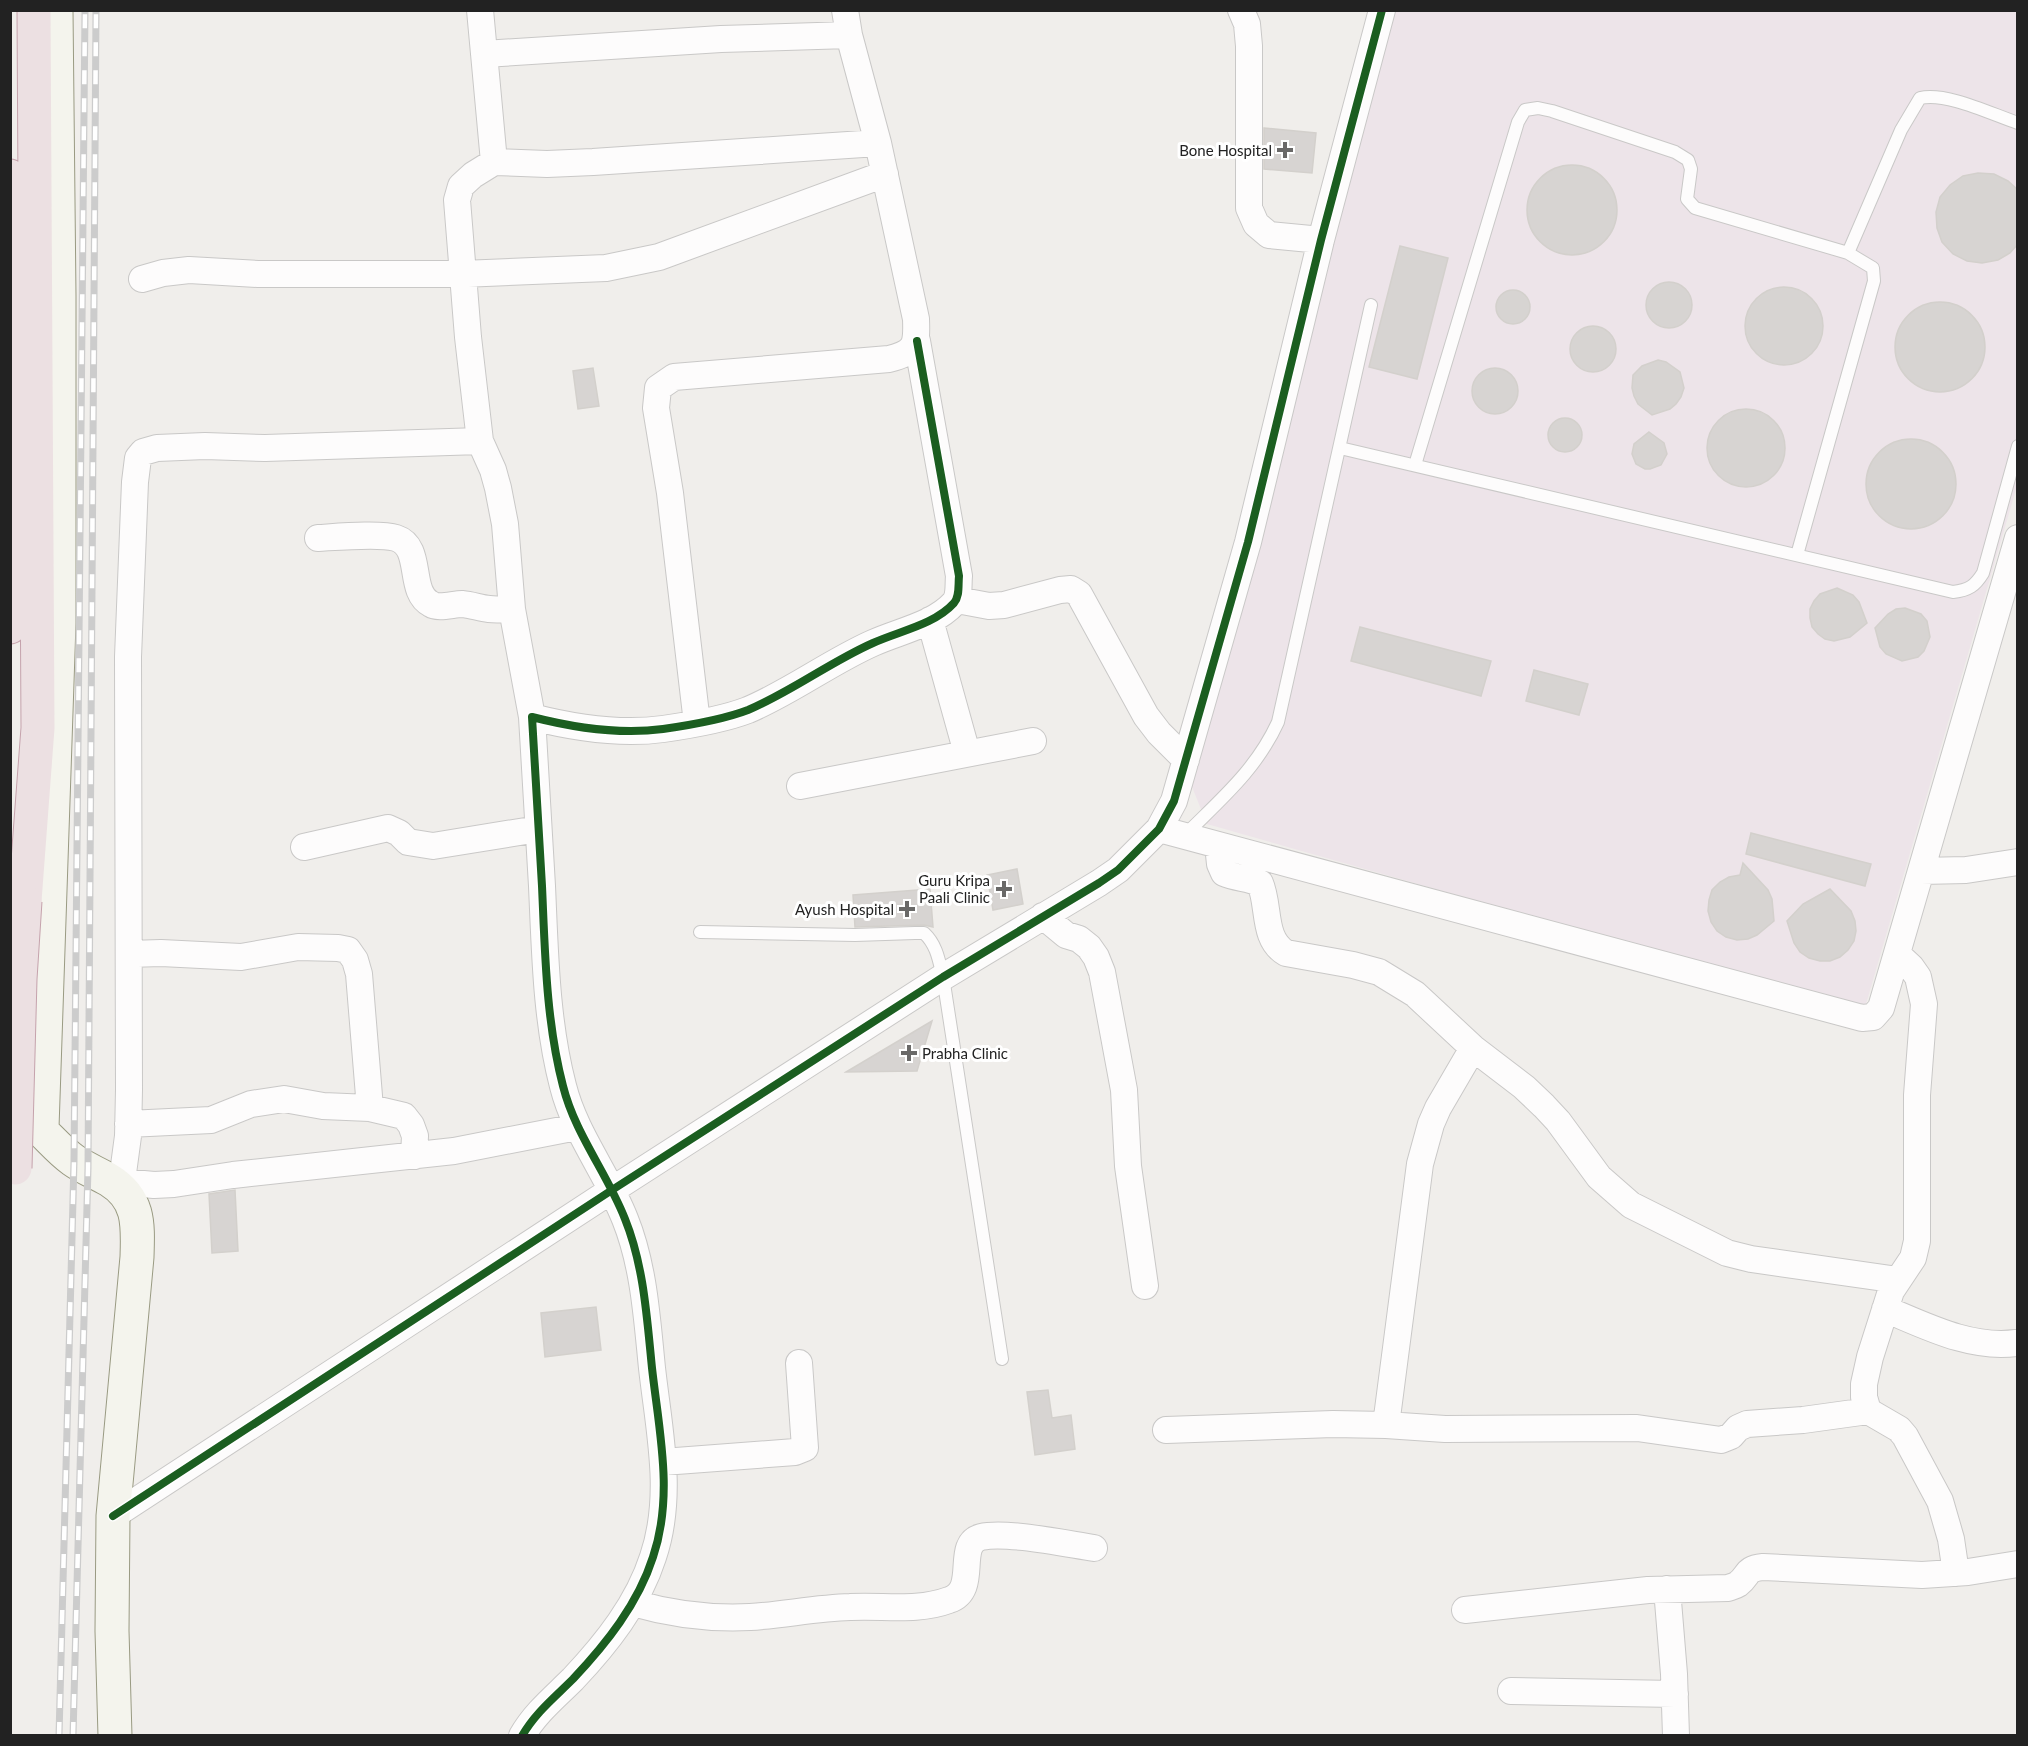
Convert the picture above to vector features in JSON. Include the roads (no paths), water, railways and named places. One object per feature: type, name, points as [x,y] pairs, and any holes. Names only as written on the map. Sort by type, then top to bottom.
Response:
[{"type":"highway","points":[[13,1168],[20,979],[38,728],[34,10]]},
{"type":"highway","points":[[10,176],[13,498],[10,627]]},
{"type":"street","points":[[26,1132],[59,623],[56,10]]},
{"type":"street","points":[[480,10],[494,162]]},
{"type":"street","points":[[113,1516],[943,977],[1118,870],[1160,829],[1174,801],[1248,542],[1321,240],[1382,10]]},
{"type":"street","points":[[1243,11],[1249,46],[1249,208],[1256,224],[1269,235],[1321,240]]},
{"type":"street","points":[[484,54],[721,39],[847,23],[878,143],[916,319],[917,341],[959,576],[957,600],[930,620],[873,643],[748,709],[697,723],[662,729],[626,731],[574,728],[532,717]]},
{"type":"street","points":[[522,1736],[533,1718],[596,1653],[633,1603],[646,1577],[659,1537],[664,1493],[663,1462],[638,1259],[625,1219],[577,1126],[563,1086],[551,1012],[532,717],[512,609],[505,524],[500,497],[493,470],[480,441],[462,274],[457,200],[461,186],[473,175],[494,162],[582,163],[878,143]]},
{"type":"street","points":[[142,279],[163,273],[189,270],[258,274],[462,274],[606,268],[631,264],[668,253],[885,174]]},
{"type":"street","points":[[697,723],[671,503],[656,408],[658,388],[674,377],[889,359],[907,354],[917,341]]},
{"type":"street","points":[[115,1736],[112,1631],[113,1516],[137,1231],[135,1212],[130,1198],[121,1185],[128,1124],[128,657],[138,458],[143,452],[165,448],[204,446],[265,448],[480,441]]},
{"type":"street","points":[[318,538],[384,536],[397,538],[410,550],[421,594],[427,603],[434,606],[463,604],[487,609],[512,609]]},
{"type":"street","points":[[1160,829],[1862,1018],[1873,1017],[1881,1008],[2018,538]]},
{"type":"street","points":[[957,600],[988,606],[1004,605],[1060,590],[1071,589],[1079,594],[1146,716],[1158,733],[1186,760]]},
{"type":"street","points":[[930,620],[967,753]]},
{"type":"street","points":[[800,786],[1033,741]]},
{"type":"street","points":[[304,847],[388,828],[399,833],[408,842],[433,846],[538,829]]},
{"type":"street","points":[[1218,844],[1220,864],[1224,873],[1235,878],[1247,878],[1260,883],[1264,891],[1273,940],[1277,948],[1286,953],[1379,972],[1415,994],[1473,1048],[1524,1087],[1544,1106],[1558,1121],[1599,1178],[1631,1205],[1727,1253],[1751,1259],[1898,1280]]},
{"type":"street","points":[[1921,871],[1966,870],[2018,862]]},
{"type":"street","points":[[1043,916],[1066,935],[1079,939],[1089,947],[1102,972],[1124,1090],[1128,1167],[1145,1286]]},
{"type":"street","points":[[129,954],[161,953],[225,957],[262,954],[298,947],[348,950],[355,960],[359,974],[370,1108]]},
{"type":"street","points":[[1868,1411],[1864,1397],[1864,1384],[1885,1309],[1891,1291],[1913,1258],[1917,1241],[1917,1095],[1924,1004],[1918,977],[1897,954]]},
{"type":"street","points":[[1386,1425],[1420,1164],[1438,1108],[1473,1048]]},
{"type":"street","points":[[128,1124],[211,1120],[251,1104],[284,1099],[323,1107],[370,1108],[404,1116],[415,1136],[414,1156]]},
{"type":"street","points":[[10,1106],[26,1132],[56,1145],[74,1161],[121,1185],[174,1184],[354,1161],[414,1156],[483,1146],[577,1126]]},
{"type":"street","points":[[1885,1309],[1951,1336],[2000,1345],[2016,1343]]},
{"type":"street","points":[[663,1462],[795,1452],[805,1448],[799,1363]]},
{"type":"street","points":[[1166,1430],[1333,1424],[1445,1429],[1637,1428],[1721,1440],[1731,1436],[1738,1428],[1747,1424],[1803,1420],[1868,1411],[1899,1429],[1905,1436],[1940,1501],[1951,1539],[1956,1573]]},
{"type":"street","points":[[633,1603],[682,1614],[731,1617],[834,1608],[933,1605],[958,1597],[964,1590],[968,1549],[974,1541],[981,1538],[1014,1537],[1094,1548]]},
{"type":"street","points":[[1465,1610],[1666,1589],[1728,1588],[1739,1584],[1745,1574],[1753,1568],[1763,1567],[1897,1575],[1956,1573],[2018,1563]]},
{"type":"street","points":[[1666,1589],[1675,1694],[1676,1736]]},
{"type":"street","points":[[1511,1691],[1675,1694]]},
{"type":"lane","points":[[1848,253],[1901,130],[1920,98],[1930,96],[1951,100],[2018,123]]},
{"type":"lane","points":[[1415,465],[1518,122],[1525,110],[1538,108],[1552,111],[1676,152],[1688,160],[1691,169],[1687,199],[1695,208],[1848,253],[1873,268],[1874,281],[1797,555]]},
{"type":"lane","points":[[1185,835],[1245,775],[1267,746],[1278,722],[1371,304]]},
{"type":"lane","points":[[1340,448],[1953,592],[1966,591],[1975,585],[1983,573],[2018,446]]},
{"type":"lane","points":[[700,932],[855,935],[924,933],[931,940],[936,948],[943,977],[1002,1359]]},
{"type":"railway","points":[[59,1736],[74,1161],[85,10]]},
{"type":"railway","points":[[73,1736],[88,1168],[96,10]]},
{"type":"place","name":"Bone Hospital","points":[[1285,150]]},
{"type":"place","name":"Guru Kripa Paali Clinic","points":[[1004,889]]},
{"type":"place","name":"Ayush Hospital","points":[[907,909]]},
{"type":"place","name":"Prabha Clinic","points":[[909,1053]]}]
